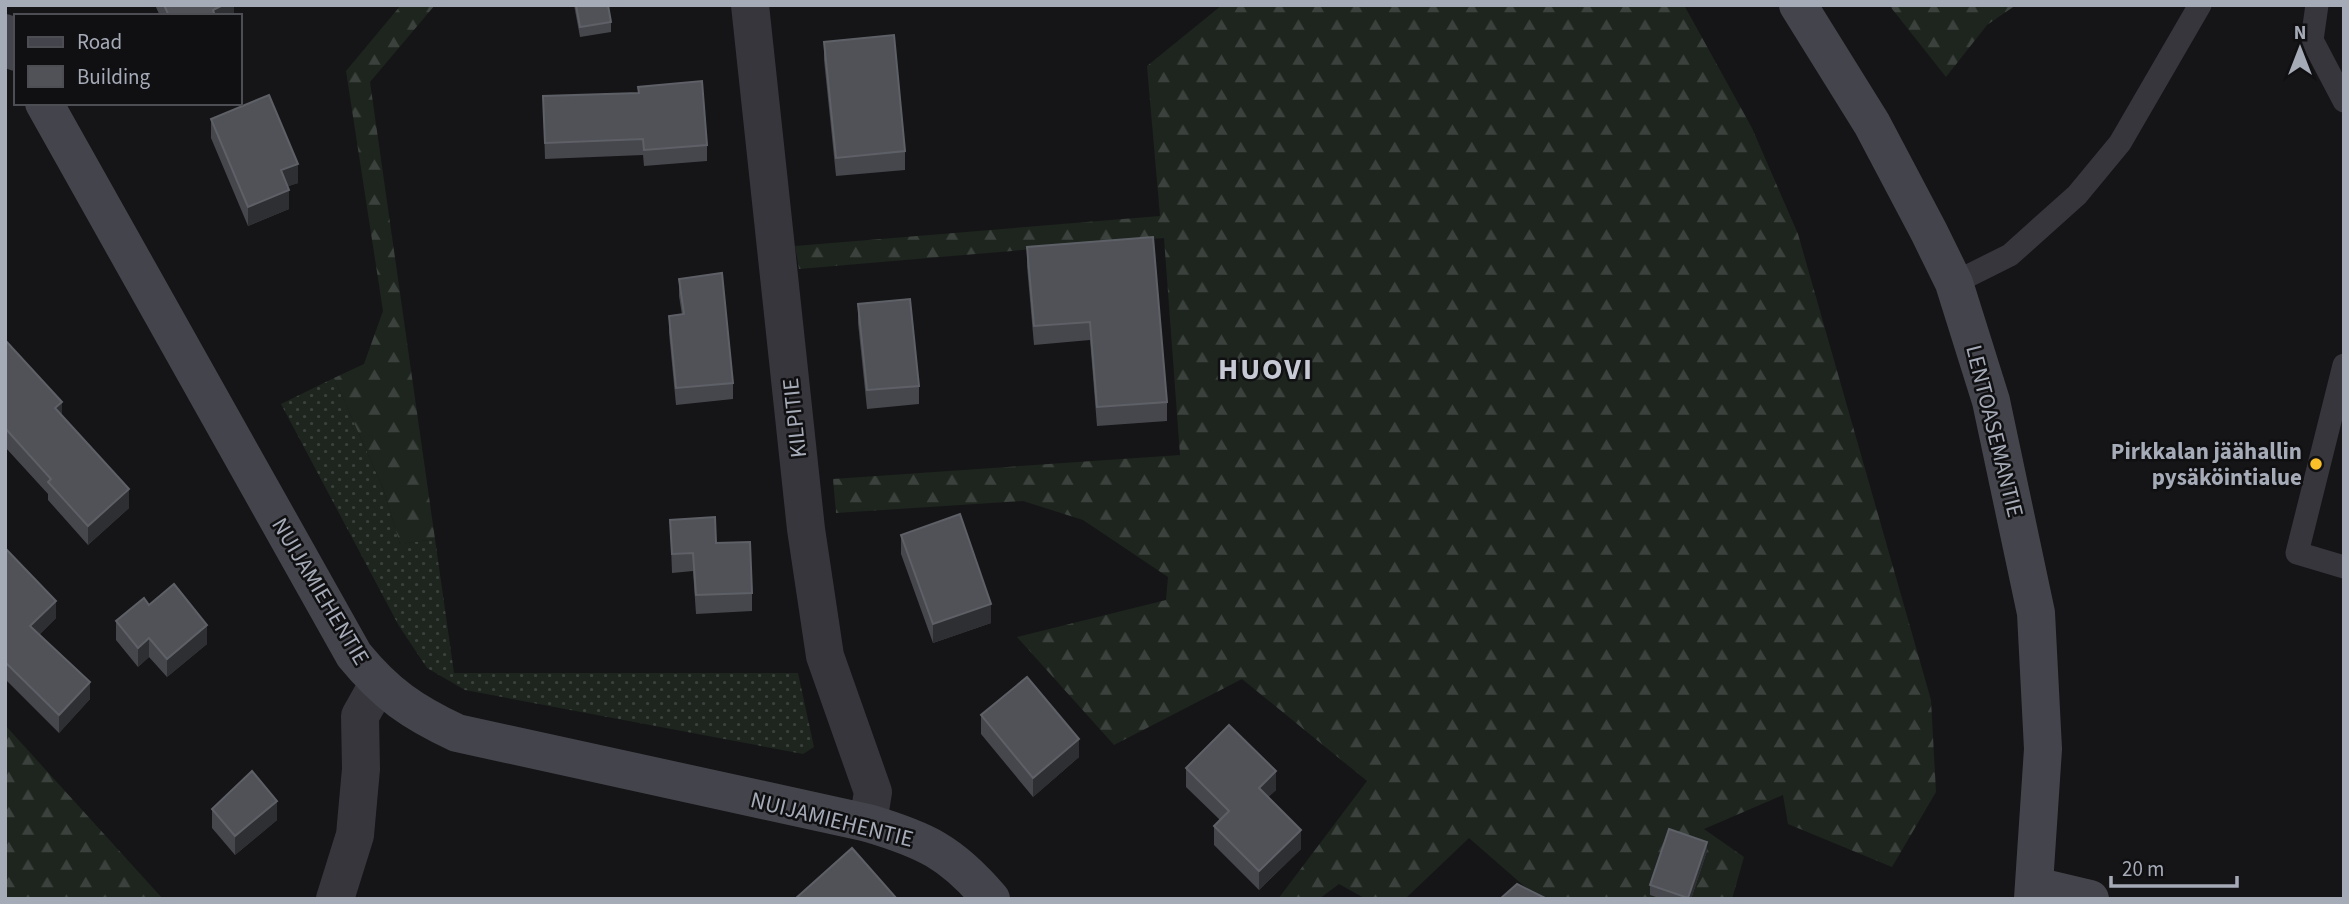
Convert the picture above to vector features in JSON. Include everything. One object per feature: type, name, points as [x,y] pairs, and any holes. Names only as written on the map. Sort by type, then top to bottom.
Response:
[{"type":"street","name":"KILPITIE","points":[[750,5],[806,528],[825,656],[873,792],[868,823]]},
{"type":"street","name":"LENTOASEMANTIE","points":[[1798,5],[1872,124],[1954,283],[1992,401],[2036,613],[2043,749],[2034,893]]},
{"type":"street","points":[[5,33],[14,49]]},
{"type":"street","name":"NUIJAMIEHENTIE","points":[[45,105],[354,655],[378,684],[416,714],[457,733],[868,823],[919,839],[953,859],[990,899]]},
{"type":"street","points":[[335,899],[355,835],[358,814],[360,716],[378,684]]},
{"type":"street","points":[[2034,893],[2090,899]]},
{"type":"lane","points":[[1954,283],[2010,255],[2077,195],[2120,143],[2200,5]]},
{"type":"lane","points":[[2317,5],[2312,40],[2344,101]]},
{"type":"lane","points":[[2344,365],[2297,553],[2344,567]]},
{"type":"green space","points":[[401,5],[435,5],[370,82],[435,539],[400,544],[383,488],[334,378],[364,364],[383,311],[346,71]]},
{"type":"green space","points":[[1222,5],[1684,5],[1752,128],[1798,234],[1931,700],[1936,792],[1892,867],[1788,824],[1783,795],[1704,829],[1744,857],[1732,899],[1539,899],[1469,838],[1405,899],[1366,899],[1339,884],[1319,899],[1278,899],[1367,781],[1242,679],[1114,745],[1017,637],[1166,600],[1168,577],[1083,520],[1023,501],[836,513],[833,479],[1180,455],[1164,238],[799,269],[795,246],[1160,216],[1147,66]]},
{"type":"green space","points":[[1889,5],[2016,5],[1987,25],[1946,77]]},
{"type":"green space","points":[[334,378],[383,488],[400,544],[435,539],[454,673],[798,673],[814,747],[803,754],[465,690],[427,668],[399,626],[281,404]]},
{"type":"green space","points":[[5,725],[163,899],[5,899]]},
{"type":"building","points":[[164,5],[223,5],[213,10],[214,14],[168,14]]},
{"type":"building","points":[[576,5],[608,5],[611,22],[580,27]]},
{"type":"building","points":[[894,35],[905,151],[836,158],[824,42]]},
{"type":"building","points":[[702,81],[707,145],[644,150],[643,139],[545,143],[543,96],[639,93],[638,87]]},
{"type":"building","points":[[269,95],[298,164],[281,170],[289,190],[248,207],[211,119]]},
{"type":"building","points":[[1153,237],[1167,402],[1097,407],[1090,322],[1034,326],[1027,247]]},
{"type":"building","points":[[722,273],[733,383],[676,388],[669,316],[684,314],[679,279]]},
{"type":"building","points":[[910,299],[919,386],[867,390],[858,304]]},
{"type":"building","points":[[5,340],[62,402],[55,408],[129,489],[88,526],[48,482],[51,479],[5,428]]},
{"type":"building","points":[[960,514],[991,604],[933,624],[901,535]]},
{"type":"building","points":[[715,517],[716,543],[750,542],[752,593],[696,595],[693,553],[672,554],[670,520]]},
{"type":"building","points":[[5,548],[56,601],[30,626],[90,682],[59,715],[5,662]]},
{"type":"building","points":[[174,584],[207,625],[167,659],[149,638],[138,648],[116,621],[144,598],[149,605]]},
{"type":"building","points":[[1027,677],[1079,739],[1033,778],[981,715]]},
{"type":"building","points":[[1229,725],[1276,771],[1259,788],[1301,830],[1259,871],[1214,826],[1229,811],[1186,768]]},
{"type":"building","points":[[252,771],[277,801],[235,836],[212,809]]},
{"type":"building","points":[[1669,829],[1707,842],[1688,898],[1650,885]]},
{"type":"building","points":[[852,848],[897,899],[795,899]]},
{"type":"building","points":[[1517,884],[1547,899],[1500,899]]},
{"type":"place","name":"Pirkkalan jäähallin pysäköintialue","points":[[2316,464]]},
{"type":"district","name":"HUOVI","points":[[1266,369]]}]
